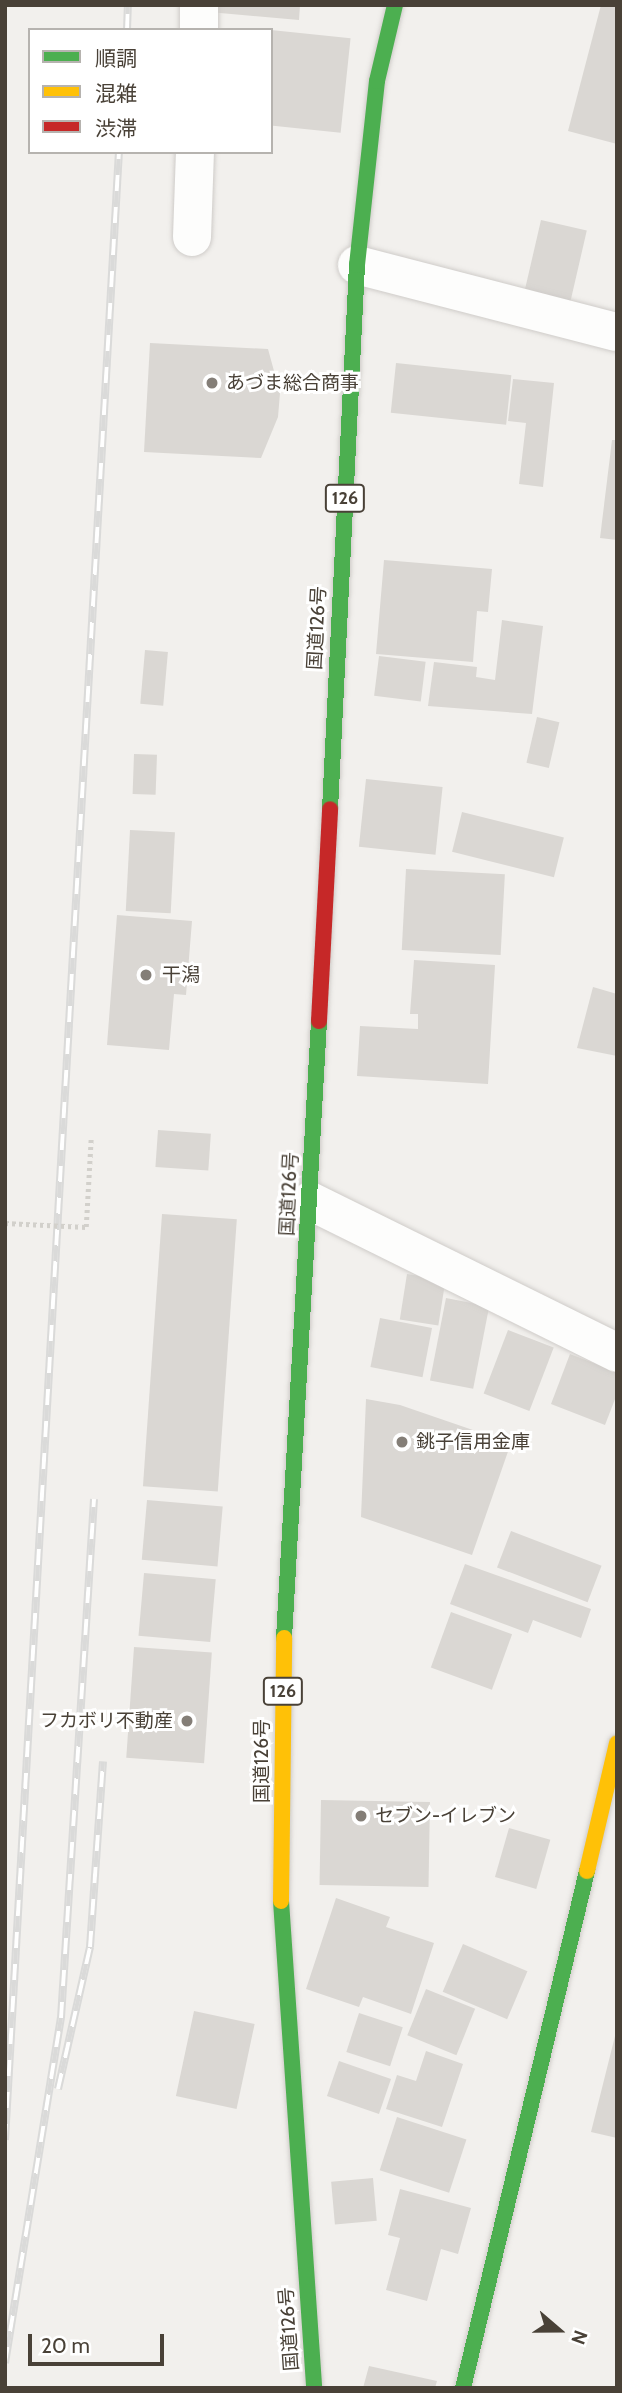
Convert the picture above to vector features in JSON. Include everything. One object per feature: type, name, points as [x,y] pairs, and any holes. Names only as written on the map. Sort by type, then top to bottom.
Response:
[{"type":"main road","name":"国道126号","points":[[314,2388],[281,1910],[285,1584],[310,1201],[357,265],[377,81],[395,5]]},
{"type":"main road","points":[[463,2388],[617,1744]]},
{"type":"street","points":[[199,5],[199,28]]},
{"type":"street","points":[[192,237],[195,154]]},
{"type":"street","points":[[357,265],[617,332]]},
{"type":"street","points":[[310,1201],[617,1353]]},
{"type":"path","points":[[5,1223],[86,1227],[91,1138]]},
{"type":"building","points":[[209,5],[300,5],[299,20],[209,12]]},
{"type":"building","points":[[601,5],[617,5],[617,144],[568,131]]},
{"type":"building","points":[[273,30],[351,38],[341,133],[273,126]]},
{"type":"building","points":[[541,220],[587,231],[570,304],[524,293]]},
{"type":"building","points":[[150,343],[268,349],[280,393],[278,417],[261,458],[144,452]]},
{"type":"building","points":[[396,363],[511,375],[506,425],[391,413]]},
{"type":"building","points":[[513,379],[554,383],[543,487],[519,484],[526,423],[508,421]]},
{"type":"building","points":[[612,440],[617,440],[617,540],[600,538]]},
{"type":"building","points":[[384,560],[492,569],[488,612],[477,611],[473,662],[376,654]]},
{"type":"building","points":[[502,620],[543,626],[532,714],[428,706],[434,662],[477,667],[476,677],[495,680]]},
{"type":"building","points":[[145,650],[168,652],[163,706],[140,704]]},
{"type":"building","points":[[379,656],[426,662],[421,701],[374,696]]},
{"type":"building","points":[[537,717],[559,722],[549,768],[526,763]]},
{"type":"building","points":[[134,754],[157,755],[156,795],[133,794]]},
{"type":"building","points":[[366,779],[443,787],[435,855],[359,847]]},
{"type":"building","points":[[462,812],[564,837],[554,877],[452,852]]},
{"type":"building","points":[[130,830],[175,832],[171,913],[126,911]]},
{"type":"building","points":[[406,869],[505,874],[501,955],[402,950]]},
{"type":"building","points":[[117,915],[192,921],[186,995],[174,994],[169,1050],[107,1045]]},
{"type":"building","points":[[414,960],[495,965],[488,1084],[357,1076],[360,1026],[418,1029],[418,1014],[410,1014]]},
{"type":"building","points":[[593,987],[617,994],[617,1056],[577,1048]]},
{"type":"building","points":[[158,1130],[211,1134],[208,1171],[155,1167]]},
{"type":"building","points":[[162,1214],[237,1219],[218,1492],[143,1486]]},
{"type":"building","points":[[407,1274],[446,1280],[438,1326],[400,1319]]},
{"type":"building","points":[[446,1298],[489,1306],[473,1389],[430,1380]]},
{"type":"building","points":[[380,1318],[432,1328],[422,1377],[370,1367]]},
{"type":"building","points":[[508,1330],[554,1348],[529,1411],[484,1393]]},
{"type":"building","points":[[570,1354],[617,1372],[617,1394],[605,1425],[551,1404]]},
{"type":"building","points":[[366,1399],[400,1405],[511,1443],[472,1555],[361,1517]]},
{"type":"building","points":[[147,1500],[223,1507],[217,1566],[142,1560]]},
{"type":"building","points":[[511,1531],[602,1566],[588,1602],[497,1567]]},
{"type":"building","points":[[465,1564],[591,1609],[581,1638],[533,1620],[528,1633],[450,1604]]},
{"type":"building","points":[[144,1573],[216,1579],[210,1642],[139,1636]]},
{"type":"building","points":[[451,1612],[512,1634],[492,1690],[431,1667]]},
{"type":"building","points":[[134,1647],[212,1652],[204,1763],[126,1758]]},
{"type":"building","points":[[321,1800],[430,1802],[428,1887],[320,1885]]},
{"type":"building","points":[[509,1828],[550,1840],[536,1889],[495,1877]]},
{"type":"building","points":[[336,1898],[390,1917],[386,1927],[434,1943],[411,2014],[363,1997],[359,2007],[306,1989]]},
{"type":"building","points":[[463,1944],[527,1971],[507,2019],[443,1992]]},
{"type":"building","points":[[426,1989],[475,2009],[456,2055],[407,2035]]},
{"type":"building","points":[[194,2011],[255,2024],[237,2109],[176,2096]]},
{"type":"building","points":[[359,2013],[403,2027],[390,2066],[346,2052]]},
{"type":"building","points":[[617,2032],[617,2138],[591,2132]]},
{"type":"building","points":[[426,2051],[463,2064],[442,2127],[386,2109],[397,2075],[416,2081]]},
{"type":"building","points":[[339,2061],[391,2079],[379,2114],[327,2096]]},
{"type":"building","points":[[397,2117],[466,2140],[449,2193],[380,2170]]},
{"type":"building","points":[[373,2178],[377,2221],[335,2224],[331,2182]]},
{"type":"building","points":[[400,2189],[471,2208],[458,2254],[441,2249],[427,2301],[386,2290],[400,2238],[388,2235]]},
{"type":"building","points":[[369,2366],[437,2381],[435,2388],[363,2388]]},
{"type":"railway","points":[[127,28],[128,5]]},
{"type":"railway","points":[[5,2140],[119,154]]},
{"type":"railway","points":[[5,2363],[61,2018],[94,1499]]},
{"type":"railway","points":[[58,2089],[90,1947],[103,1761]]},
{"type":"traffic: fast","points":[[330,809],[357,265],[377,81],[395,5]]},
{"type":"traffic: fast","points":[[284,1638],[319,1021]]},
{"type":"traffic: fast","points":[[463,2388],[587,1871]]},
{"type":"traffic: fast","points":[[281,1901],[314,2388]]},
{"type":"traffic: slow","points":[[281,1901],[284,1638]]},
{"type":"traffic: slow","points":[[587,1871],[617,1743]]},
{"type":"traffic: jam","points":[[319,1021],[330,809]]},
{"type":"place","name":"あづま総合商事","points":[[212,383]]},
{"type":"place","name":"干潟","points":[[146,975]]},
{"type":"place","name":"銚子信用金庫","points":[[402,1442]]},
{"type":"place","name":"フカボリ不動産","points":[[187,1721]]},
{"type":"place","name":"セブン-イレブン","points":[[361,1816]]}]
